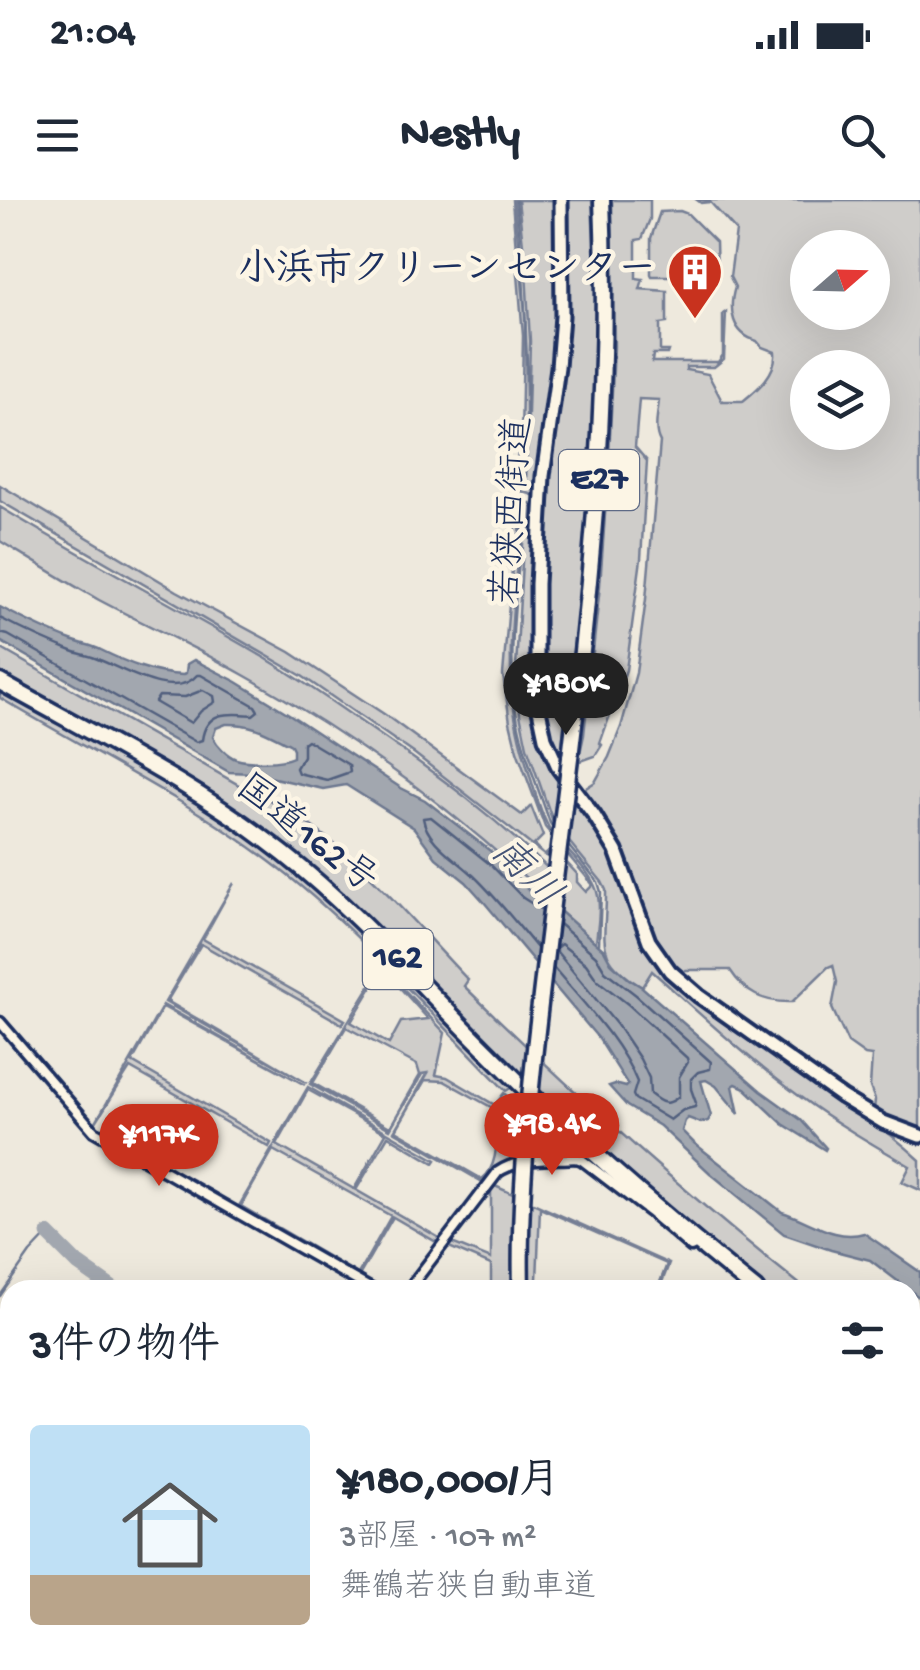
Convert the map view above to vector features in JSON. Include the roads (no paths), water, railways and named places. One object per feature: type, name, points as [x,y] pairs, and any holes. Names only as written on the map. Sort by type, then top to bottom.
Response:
[{"type":"highway","name":"E27","points":[[521,1280],[526,1134],[590,586],[600,457],[605,346],[602,200]]},
{"type":"highway","name":"国道162号","points":[[0,682],[203,798],[285,855],[363,923],[538,1101],[744,1280]]},
{"type":"street","name":"若狭西街道","points":[[561,200],[560,342],[542,489],[537,584],[536,700],[544,738],[559,769],[616,851],[650,941],[670,970],[699,996],[842,1096],[883,1122],[920,1136]]},
{"type":"street","points":[[0,1022],[94,1131],[355,1280]]},
{"type":"street","points":[[538,1101],[576,1158]]},
{"type":"street","points":[[416,1280],[502,1169],[527,1161],[576,1158],[692,1246],[700,1243]]},
{"type":"water","points":[[0,607],[35,625],[151,670],[183,675],[187,664],[194,660],[237,682],[425,800],[498,857],[529,891],[561,912],[604,950],[611,963],[629,979],[761,1091],[800,1119],[826,1148],[783,1124],[736,1084],[733,1086],[739,1114],[706,1080],[701,1081],[711,1116],[701,1123],[688,1118],[682,1131],[694,1143],[782,1212],[843,1235],[864,1233],[920,1272],[920,1280],[896,1280],[870,1260],[784,1234],[660,1126],[627,1106],[609,1086],[628,1085],[599,1039],[484,902],[436,858],[414,828],[346,785],[323,789],[252,773],[229,772],[0,641]],"holes":[[[244,725],[291,745],[293,757],[265,762],[232,757],[213,737],[216,728]]]},
{"type":"waterway","points":[[516,200],[526,342],[525,484]]},
{"type":"waterway","points":[[524,509],[513,636],[513,686],[526,754],[555,830]]},
{"type":"waterway","points":[[567,844],[598,882],[599,944]]},
{"type":"waterway","points":[[11,1280],[48,1234]]},
{"type":"waterway","points":[[48,1234],[101,1280]]},
{"type":"place","name":"小浜市クリーンセンター","points":[[695,321]]},
{"type":"water label","name":"南川","points":[[524,875]]}]
